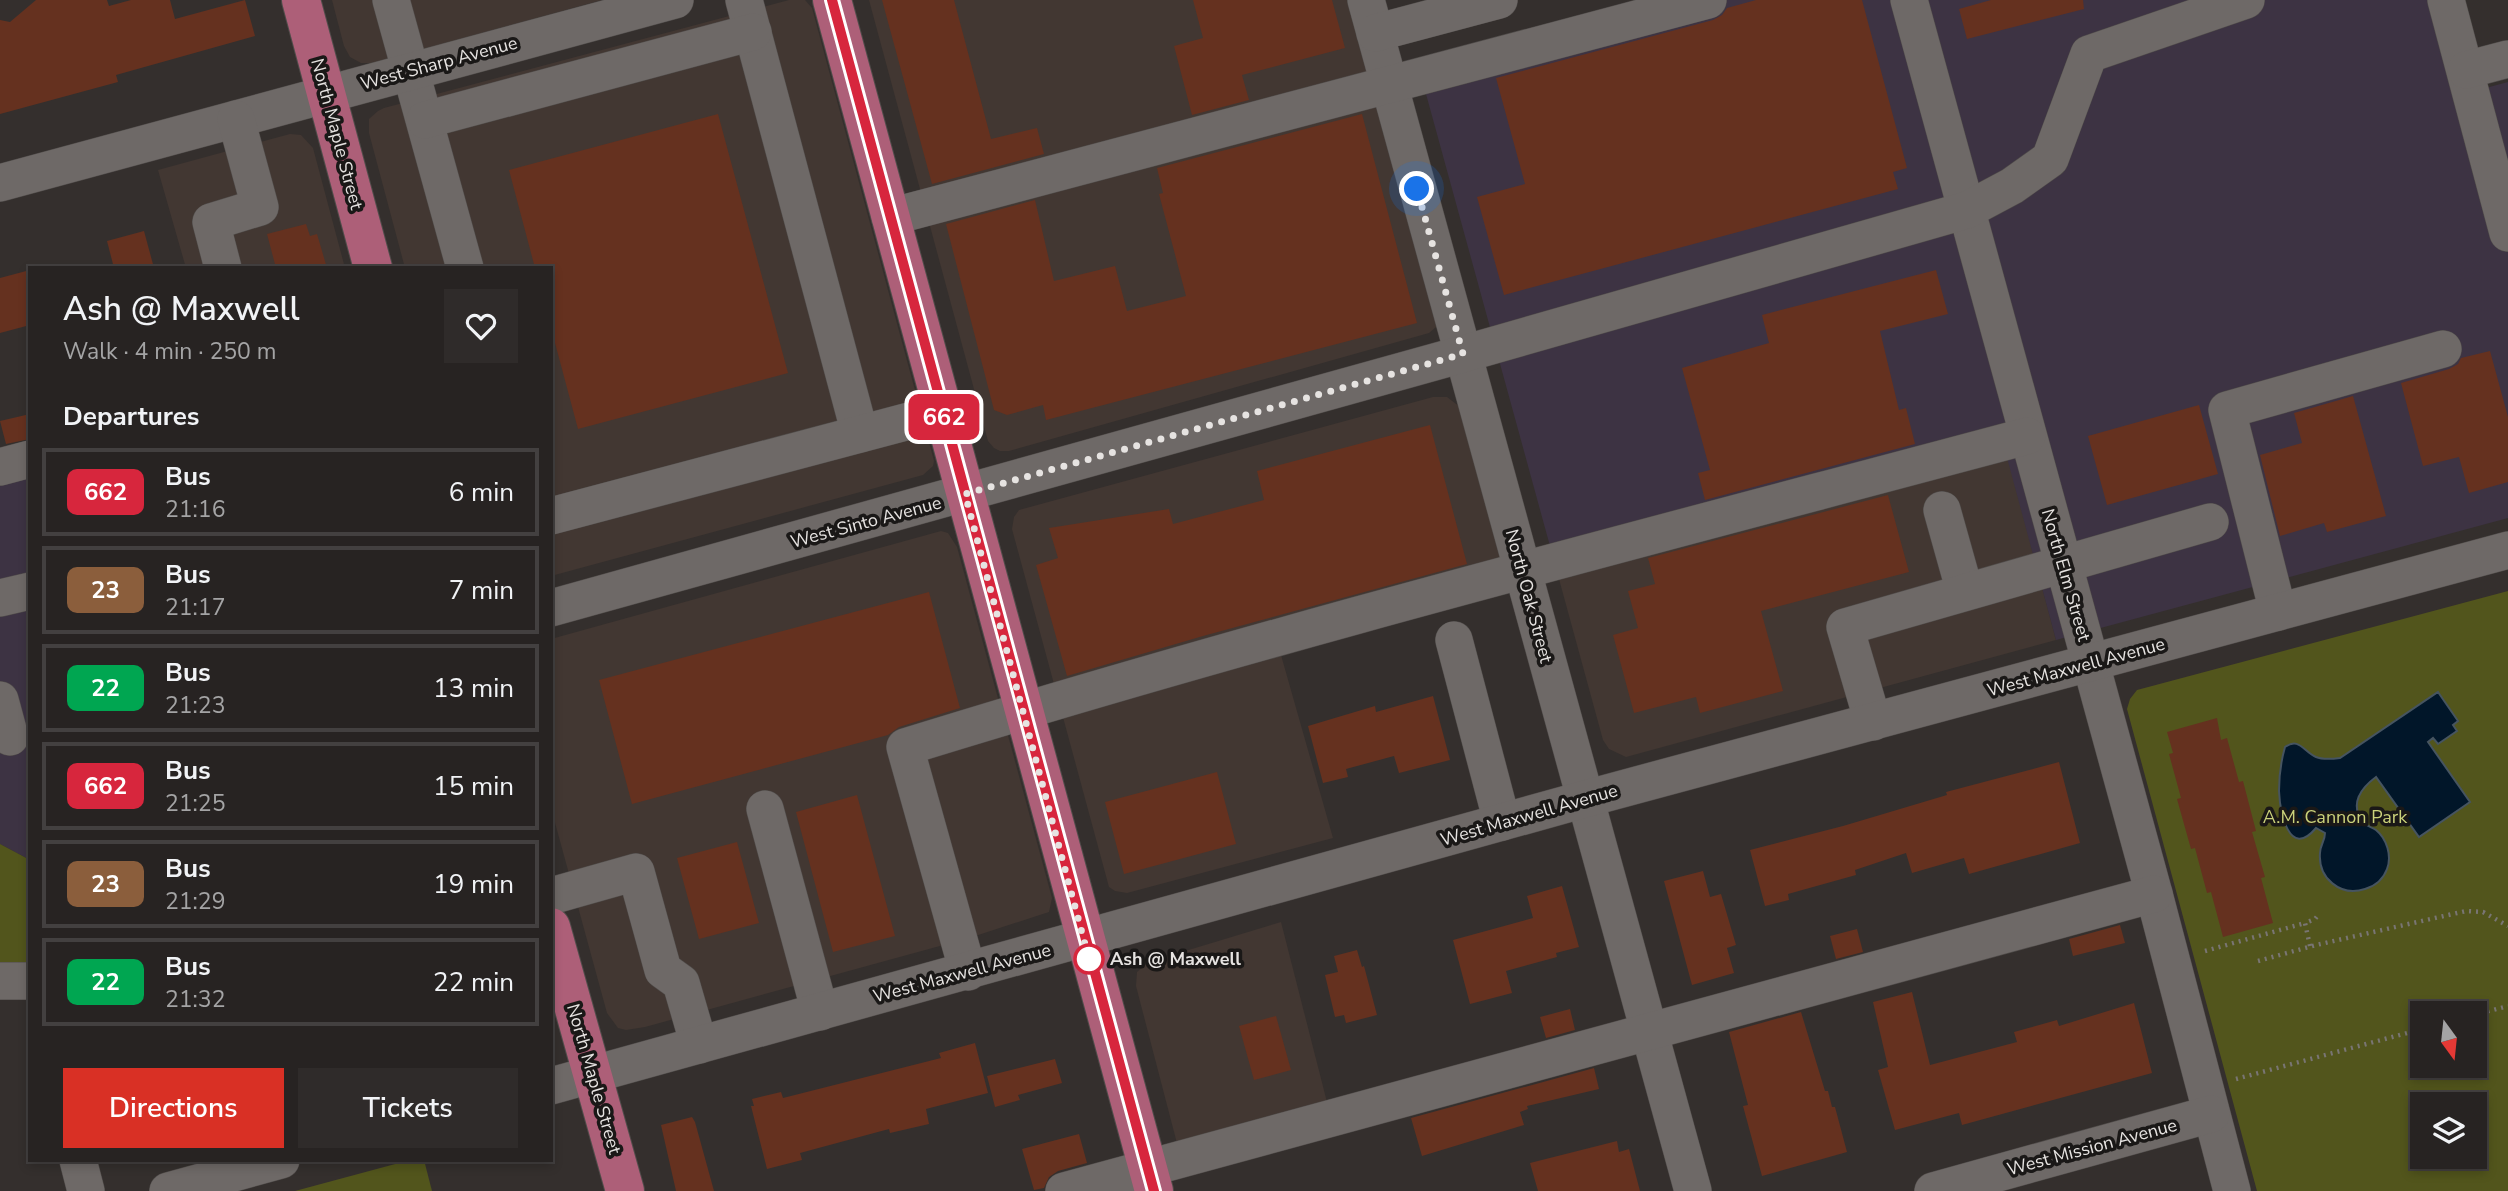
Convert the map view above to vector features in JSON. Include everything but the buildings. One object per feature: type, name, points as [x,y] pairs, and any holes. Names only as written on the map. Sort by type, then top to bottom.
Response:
[{"type":"main road","name":"North Maple Street","points":[[301,0],[372,266]]},
{"type":"main road","points":[[832,0],[1150,1179]]},
{"type":"main road","name":"North Maple Street","points":[[553,933],[625,1191]]},
{"type":"street","points":[[391,0],[464,266]]},
{"type":"street","name":"West Sharp Avenue","points":[[0,183],[675,0]]},
{"type":"street","points":[[1370,17],[1499,0]]},
{"type":"street","points":[[890,217],[1707,0]]},
{"type":"street","name":"North Elm Street","points":[[1909,0],[2154,894],[2232,1191]]},
{"type":"street","name":"West Sinto Avenue","points":[[553,607],[965,494],[1967,210],[2012,186],[2050,159],[2089,54],[2246,0]]},
{"type":"street","points":[[2446,0],[2508,233]]},
{"type":"street","points":[[425,120],[606,70],[748,16],[860,434]]},
{"type":"street","name":"North Oak Street","points":[[1370,17],[1693,1191]]},
{"type":"street","points":[[592,22],[606,70]]},
{"type":"street","points":[[2466,70],[2508,59]]},
{"type":"street","points":[[222,266],[211,222],[260,207],[236,119]]},
{"type":"street","points":[[2278,612],[2227,410],[2443,349]]},
{"type":"street","points":[[553,515],[943,412]]},
{"type":"street","points":[[968,972],[905,747],[1023,711],[1522,571],[2027,436]]},
{"type":"street","points":[[0,467],[28,460]]},
{"type":"street","points":[[1942,510],[1965,592]]},
{"type":"street","points":[[1873,722],[1845,627],[2210,522]]},
{"type":"street","name":"West Maxwell Avenue","points":[[553,1085],[1585,799],[2508,550]]},
{"type":"street","points":[[0,598],[28,591]]},
{"type":"street","points":[[1454,640],[1502,822]]},
{"type":"street","points":[[0,700],[13,736]]},
{"type":"street","points":[[765,809],[820,1012]]},
{"type":"street","points":[[553,895],[636,872],[663,970],[681,983],[699,1045]]},
{"type":"street","points":[[1064,1191],[1150,1179],[1650,1031],[2154,894]]},
{"type":"street","points":[[0,981],[28,981]]},
{"type":"street","name":"West Mission Avenue","points":[[1933,1191],[2211,1114]]},
{"type":"street","points":[[79,1162],[86,1191]]},
{"type":"street","points":[[169,1191],[274,1162]]},
{"type":"path","points":[[2258,961],[2311,946],[2466,912],[2483,912],[2508,926]]},
{"type":"path","points":[[2198,952],[2305,923],[2319,914]]},
{"type":"path","points":[[2305,923],[2311,946]]},
{"type":"path","points":[[2487,1012],[2508,1006]]},
{"type":"path","points":[[2232,1080],[2410,1032]]},
{"type":"shaded area","points":[[332,0],[602,0],[373,63],[361,63],[350,57],[344,46]]},
{"type":"shaded area","points":[[789,0],[805,0],[812,8],[934,461],[933,466],[923,475],[553,575],[553,266],[404,266],[369,133],[369,119],[384,108]]},
{"type":"shaded area","points":[[869,0],[1348,0],[1436,317],[1436,327],[1429,333],[1009,451],[994,448],[988,441]]},
{"type":"shaded area","points":[[1727,0],[2428,0],[2456,96],[2508,82],[2508,518],[2056,640],[2006,454],[1556,568],[1423,83]]},
{"type":"shaded area","points":[[290,134],[301,135],[313,148],[344,266],[185,266],[158,170]]},
{"type":"shaded area","points":[[1433,397],[1447,397],[1460,407],[1510,581],[1279,648],[1333,838],[1127,893],[1115,891],[1109,887],[1012,529],[1014,517],[1019,510]]},
{"type":"shaded area","points":[[2007,454],[2056,640],[1626,757],[1609,749],[1603,740],[1556,568]]},
{"type":"shaded area","points":[[28,471],[28,859],[0,844],[0,478]]},
{"type":"shaded area","points":[[941,531],[948,533],[957,547],[1052,898],[1049,912],[969,938],[645,1027],[626,1030],[618,1028],[607,1013],[553,815],[553,638]]},
{"type":"shaded area","points":[[1281,922],[1329,1110],[1179,1151],[1136,986],[1137,972],[1149,962]]},
{"type":"green space","name":"A.M. Cannon Park","points":[[2508,591],[2508,1191],[2257,1191],[2127,709],[2137,690]]},
{"type":"green space","points":[[0,844],[28,859],[28,966],[0,964]]},
{"type":"green space","points":[[403,1162],[425,1162],[432,1191],[295,1191]]},
{"type":"water","points":[[2438,692],[2458,721],[2453,725],[2457,731],[2438,744],[2433,738],[2428,742],[2470,802],[2419,837],[2376,777],[2362,791],[2357,809],[2363,822],[2376,830],[2386,843],[2389,853],[2387,869],[2381,879],[2369,888],[2356,891],[2339,888],[2327,877],[2320,862],[2325,833],[2316,828],[2299,839],[2293,836],[2284,820],[2279,791],[2285,747],[2298,744],[2319,758],[2340,758]]},
{"type":"bus line","name":"662","points":[[832,0],[1154,1191]]},
{"type":"place","name":"Ash @ Maxwell","points":[[1089,959]]},
{"type":"route","points":[[1089,959],[1090,963],[965,494],[1463,354],[1417,189]]}]
